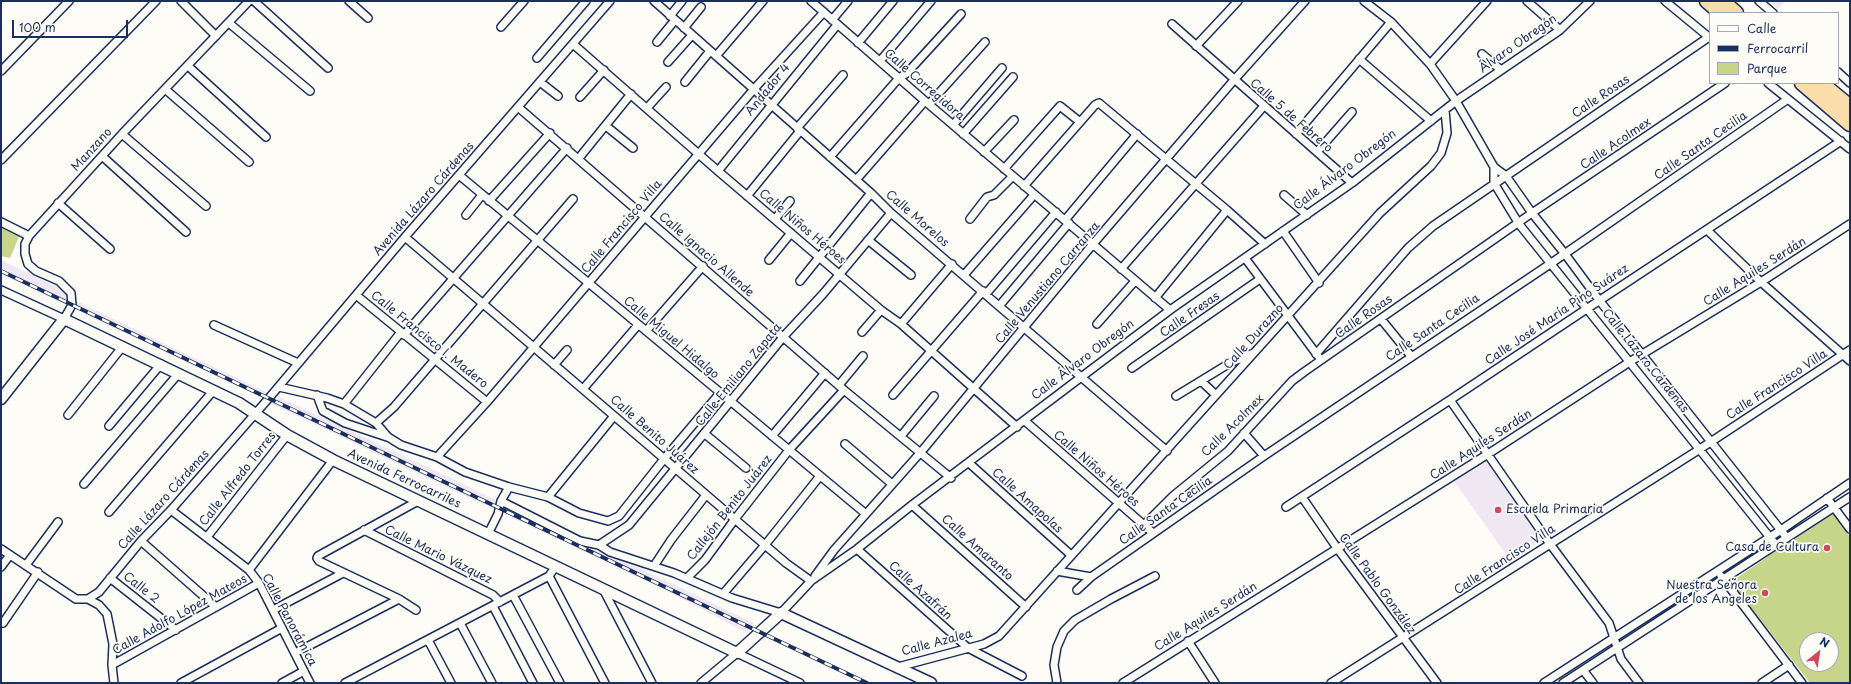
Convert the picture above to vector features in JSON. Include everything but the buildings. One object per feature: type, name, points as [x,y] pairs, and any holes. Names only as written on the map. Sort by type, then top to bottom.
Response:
[{"type":"highway","points":[[1707,1],[1720,12]]},
{"type":"highway","points":[[1722,1],[1735,12]]},
{"type":"highway","points":[[1803,84],[1850,124]]},
{"type":"highway","points":[[1821,84],[1850,107]]},
{"type":"street","points":[[1,71],[70,1]]},
{"type":"street","points":[[1,160],[156,1]]},
{"type":"street","points":[[181,1],[216,36]]},
{"type":"street","name":"Manzano","points":[[29,236],[122,134],[249,1]]},
{"type":"street","points":[[254,1],[328,68]]},
{"type":"street","points":[[349,1],[368,18]]},
{"type":"street","points":[[501,27],[524,1]]},
{"type":"street","name":"Avenida Lázaro Cárdenas","points":[[255,412],[279,387],[405,237],[610,1]]},
{"type":"street","name":"Calle Morelos","points":[[654,1],[871,193],[891,213],[1000,305],[1167,451]]},
{"type":"street","points":[[657,42],[682,1]]},
{"type":"street","points":[[685,82],[763,1]]},
{"type":"street","name":"Calle Corregidora","points":[[811,1],[963,134],[1170,310]]},
{"type":"street","name":"Andador 4","points":[[718,171],[834,22],[848,1]]},
{"type":"street","points":[[858,43],[893,1]]},
{"type":"street","points":[[880,61],[931,1]]},
{"type":"street","points":[[1196,46],[1238,1]]},
{"type":"street","name":"Calle Venustiano Carranza","points":[[811,581],[834,550],[921,452],[1093,244],[1167,160],[1234,80],[1305,1]]},
{"type":"street","name":"Calle Lázaro Cárdenas","points":[[1364,1],[1391,22],[1430,64],[1456,101],[1494,167],[1506,176],[1532,213],[1599,300],[1788,538]]},
{"type":"street","points":[[1430,64],[1487,1]]},
{"type":"street","points":[[1528,1],[1560,30]]},
{"type":"street","name":"Álvaro Obregón","points":[[1456,101],[1560,30],[1590,1]]},
{"type":"street","points":[[1665,1],[1709,36]]},
{"type":"street","points":[[1759,1],[1772,12]]},
{"type":"street","points":[[537,58],[584,2]]},
{"type":"street","points":[[684,28],[701,6]]},
{"type":"street","name":"Calle Francisco Villa","points":[[437,457],[487,402],[754,89],[824,12]]},
{"type":"street","points":[[830,157],[899,78],[907,73],[961,14]]},
{"type":"street","points":[[1296,134],[1391,22]]},
{"type":"street","points":[[229,23],[310,91]]},
{"type":"street","name":"Calle 5 de Febrero","points":[[1172,24],[1352,183]]},
{"type":"street","points":[[668,62],[692,35]]},
{"type":"street","name":"Calle Rosas","points":[[1316,354],[1408,248],[1433,226],[1709,38]]},
{"type":"street","points":[[856,180],[985,42]]},
{"type":"street","name":"Calle Niños Héroes","points":[[573,44],[747,196],[840,273],[881,310],[901,324],[1017,427]]},
{"type":"street","points":[[1482,54],[1501,70]]},
{"type":"street","points":[[1359,59],[1431,121]]},
{"type":"street","points":[[188,66],[266,137]]},
{"type":"street","points":[[953,125],[1002,68]]},
{"type":"street","points":[[580,97],[604,70]]},
{"type":"street","points":[[1839,73],[1850,83]]},
{"type":"street","points":[[747,196],[843,75]]},
{"type":"street","points":[[963,134],[1013,77]]},
{"type":"street","points":[[540,82],[558,96]]},
{"type":"street","name":"Calle Acolmex","points":[[1519,224],[1532,213],[1724,84]]},
{"type":"street","points":[[1769,84],[1850,149]]},
{"type":"street","points":[[647,108],[666,87]]},
{"type":"street","points":[[165,89],[249,162]]},
{"type":"street","points":[[579,158],[631,94]]},
{"type":"street","name":"Calle Santa Cecilia","points":[[1077,590],[1091,577],[1264,456],[1565,254],[1788,99]]},
{"type":"street","name":"Calle Álvaro Obregón","points":[[737,653],[782,613],[811,581],[857,549],[912,505],[951,478],[1170,310],[1352,183],[1456,101]]},
{"type":"street","points":[[1024,186],[1095,105],[1099,103],[1227,210],[1265,244]]},
{"type":"street","points":[[1004,169],[1060,106],[1080,122]]},
{"type":"street","points":[[1121,268],[1264,106]]},
{"type":"street","name":"Calle Ignacio Allende","points":[[518,107],[646,216],[841,387],[951,478]]},
{"type":"street","name":"Calle Durazno","points":[[1057,571],[1118,502],[1167,451],[1254,352],[1319,283],[1380,213],[1431,166],[1441,153],[1447,133],[1445,110]]},
{"type":"street","points":[[1317,152],[1352,112]]},
{"type":"street","points":[[984,152],[1014,120]]},
{"type":"street","points":[[606,126],[633,148]]},
{"type":"street","points":[[489,201],[550,133]]},
{"type":"street","points":[[122,134],[206,206]]},
{"type":"street","points":[[1000,305],[1137,134]]},
{"type":"street","name":"Calle José María Pino Suárez","points":[[1286,507],[1841,141]]},
{"type":"street","points":[[344,404],[403,333],[454,278],[567,148]]},
{"type":"street","points":[[102,156],[186,232]]},
{"type":"street","name":"Calle Lázaro Cárdenas","points":[[1494,167],[1494,183],[1519,224],[1550,264],[1588,308],[1776,545]]},
{"type":"street","name":"Calle Miguel Hidalgo","points":[[459,175],[866,514]]},
{"type":"street","points":[[970,219],[987,197],[997,193],[1013,176]]},
{"type":"street","points":[[800,281],[871,193]]},
{"type":"street","points":[[466,215],[482,195]]},
{"type":"street","points":[[964,275],[1034,195]]},
{"type":"street","points":[[1284,195],[1307,215]]},
{"type":"street","points":[[376,423],[394,407],[573,199]]},
{"type":"street","points":[[775,219],[790,201]]},
{"type":"street","points":[[58,203],[110,249]]},
{"type":"street","points":[[1155,298],[1227,210]]},
{"type":"street","points":[[892,395],[930,350],[1056,212]]},
{"type":"street","name":"Calle Emiliano Zapata","points":[[598,545],[629,525],[784,336],[891,213]]},
{"type":"street","points":[[1,222],[29,236],[25,244],[25,254],[28,264],[36,271],[59,281],[71,293],[72,305],[64,319],[1,399]]},
{"type":"street","name":"Calle Rosas","points":[[1321,360],[1519,224]]},
{"type":"street","name":"Calle Aquiles Serdán","points":[[1123,683],[1488,454],[1630,361],[1760,282],[1850,224]]},
{"type":"street","points":[[1707,230],[1760,282],[1850,362]]},
{"type":"street","points":[[1283,231],[1319,283]]},
{"type":"street","points":[[769,260],[791,233]]},
{"type":"street","name":"Calle Benito Juárez","points":[[405,237],[734,519],[811,581]]},
{"type":"street","points":[[868,240],[912,275]]},
{"type":"street","points":[[1245,258],[1287,317],[1321,360]]},
{"type":"street","points":[[901,324],[952,264]]},
{"type":"street","points":[[646,331],[703,266]]},
{"type":"street","name":"Calle Fresas","points":[[1132,368],[1260,279]]},
{"type":"street","points":[[1097,324],[1135,281]]},
{"type":"street","points":[[1,290],[64,319]]},
{"type":"street","name":"Calle Francisco I. Madero","points":[[356,295],[487,402]]},
{"type":"street","points":[[862,332],[881,310]]},
{"type":"street","name":"Avenida Ferrocarriles","points":[[64,319],[214,390],[255,412],[287,435],[333,460],[737,653]]},
{"type":"street","points":[[1381,319],[1411,356]]},
{"type":"street","points":[[214,325],[298,363]]},
{"type":"street","points":[[583,389],[638,325]]},
{"type":"street","points":[[68,415],[123,346]]},
{"type":"street","points":[[554,364],[566,350]]},
{"type":"street","name":"Calle Francisco Villa","points":[[1331,683],[1711,442],[1850,350]]},
{"type":"street","points":[[1176,396],[1230,363],[1254,352]]},
{"type":"street","name":"Callejón Benito Juárez","points":[[687,578],[705,560],[734,519],[841,387],[862,356]]},
{"type":"street","name":"Calle Acolmex","points":[[1144,525],[1173,496],[1228,451],[1292,381],[1321,360]]},
{"type":"street","points":[[109,426],[161,364]]},
{"type":"street","points":[[84,484],[179,373]]},
{"type":"street","points":[[772,436],[825,373]]},
{"type":"street","points":[[1201,381],[1216,395]]},
{"type":"street","points":[[279,387],[317,395],[344,404],[376,423],[388,437]]},
{"type":"street","points":[[109,512],[214,390]]},
{"type":"street","points":[[317,395],[323,411],[345,423],[388,437],[401,445],[437,457],[465,472],[509,487],[548,497],[579,513],[608,520],[619,516],[664,459],[720,393]]},
{"type":"street","points":[[901,436],[934,396]]},
{"type":"street","points":[[1450,400],[1550,544],[1609,623],[1621,659],[1639,683]]},
{"type":"street","name":"Calle Lázaro Cárdenas","points":[[88,599],[99,592],[141,541],[171,510],[255,412]]},
{"type":"street","points":[[548,497],[614,416]]},
{"type":"street","name":"Calle Niños Héroes","points":[[1025,421],[1153,533]]},
{"type":"street","points":[[1244,433],[1264,456]]},
{"type":"street","points":[[705,434],[746,468]]},
{"type":"street","name":"Calle Alfredo Torres","points":[[207,537],[287,435]]},
{"type":"street","points":[[845,444],[892,484]]},
{"type":"street","points":[[249,570],[333,460]]},
{"type":"street","name":"Calle Amapolas","points":[[969,464],[1071,555]]},
{"type":"street","points":[[723,594],[765,545],[820,476]]},
{"type":"street","points":[[1544,683],[1614,636],[1781,530],[1850,483]]},
{"type":"street","points":[[488,534],[498,514],[501,501],[509,487]]},
{"type":"street","points":[[654,566],[671,540],[706,495]]},
{"type":"street","name":"Calle Pablo González","points":[[1302,496],[1337,548],[1437,683]]},
{"type":"street","points":[[1827,498],[1850,528]]},
{"type":"street","points":[[1563,683],[1850,498]]},
{"type":"street","points":[[416,610],[399,599],[318,561],[317,558],[318,556],[364,530],[418,501]]},
{"type":"street","points":[[501,501],[580,541],[598,545],[610,552],[687,578],[723,594],[782,613]]},
{"type":"street","name":"Calle Amaranto","points":[[912,505],[1026,607]]},
{"type":"street","name":"Calle Panorámica","points":[[171,510],[249,570],[259,583],[310,683]]},
{"type":"street","points":[[26,565],[58,522]]},
{"type":"street","name":"Calle Mario Vázquez","points":[[364,530],[493,595],[500,602]]},
{"type":"street","points":[[141,541],[216,607]]},
{"type":"street","points":[[1,549],[76,598],[88,599],[99,605],[107,614],[113,644],[112,666],[114,683]]},
{"type":"street","name":"Calle Azafrán","points":[[857,549],[968,648],[1022,676]]},
{"type":"street","points":[[1,568],[10,555]]},
{"type":"street","points":[[345,683],[549,576],[556,566]]},
{"type":"street","points":[[1057,571],[1091,577]]},
{"type":"street","name":"Calle Azalea","points":[[782,613],[898,667],[984,644],[999,636],[1057,571]]},
{"type":"street","points":[[1718,571],[1723,580],[1802,683]]},
{"type":"street","points":[[3,623],[38,572]]},
{"type":"street","points":[[273,610],[343,573]]},
{"type":"street","points":[[549,576],[605,683]]},
{"type":"street","points":[[1057,683],[1054,665],[1057,647],[1064,631],[1075,620],[1155,576]]},
{"type":"street","name":"Calle 2","points":[[110,578],[176,630]]},
{"type":"street","name":"Calle Adolfo López Mateos","points":[[112,666],[259,583]]},
{"type":"street","points":[[602,588],[652,683]]},
{"type":"street","points":[[513,595],[560,683]]},
{"type":"street","points":[[294,653],[399,599]]},
{"type":"street","points":[[493,606],[533,683]]},
{"type":"street","points":[[460,623],[492,683]]},
{"type":"street","points":[[180,683],[282,628]]},
{"type":"street","points":[[428,640],[447,682]]},
{"type":"street","points":[[1188,641],[1215,683]]},
{"type":"street","points":[[701,683],[737,653],[800,683]]},
{"type":"street","points":[[1762,683],[1788,665]]},
{"type":"street","points":[[898,667],[932,683]]},
{"type":"street","points":[[1583,670],[1593,683]]},
{"type":"street","points":[[282,683],[304,671]]},
{"type":"shaded area","points":[[1769,1],[1785,1],[1778,9]]},
{"type":"shaded area","points":[[1,260],[55,286],[72,299],[68,306],[1,274]]},
{"type":"shaded area","points":[[78,302],[268,393],[264,399],[74,309]]},
{"type":"shaded area","points":[[279,397],[500,502],[495,510],[272,404]]},
{"type":"shaded area","name":"Escuela Primaria","points":[[1485,460],[1543,539],[1510,560],[1454,481]]},
{"type":"shaded area","points":[[506,505],[595,549],[629,563],[754,623],[747,633],[661,588],[502,513]]},
{"type":"green space","points":[[1,225],[20,234],[10,258],[1,256]]},
{"type":"green space","points":[[1832,512],[1850,537],[1850,683],[1810,683],[1801,672],[1839,672],[1839,632],[1799,632],[1799,669],[1731,582]]},
{"type":"railway","points":[[1,271],[867,683]]},
{"type":"place","name":"Escuela Primaria","points":[[1498,510]]},
{"type":"place","name":"Casa de Cultura","points":[[1827,548]]},
{"type":"place","name":"Nuestra Señora de los Angeles","points":[[1765,593]]}]
